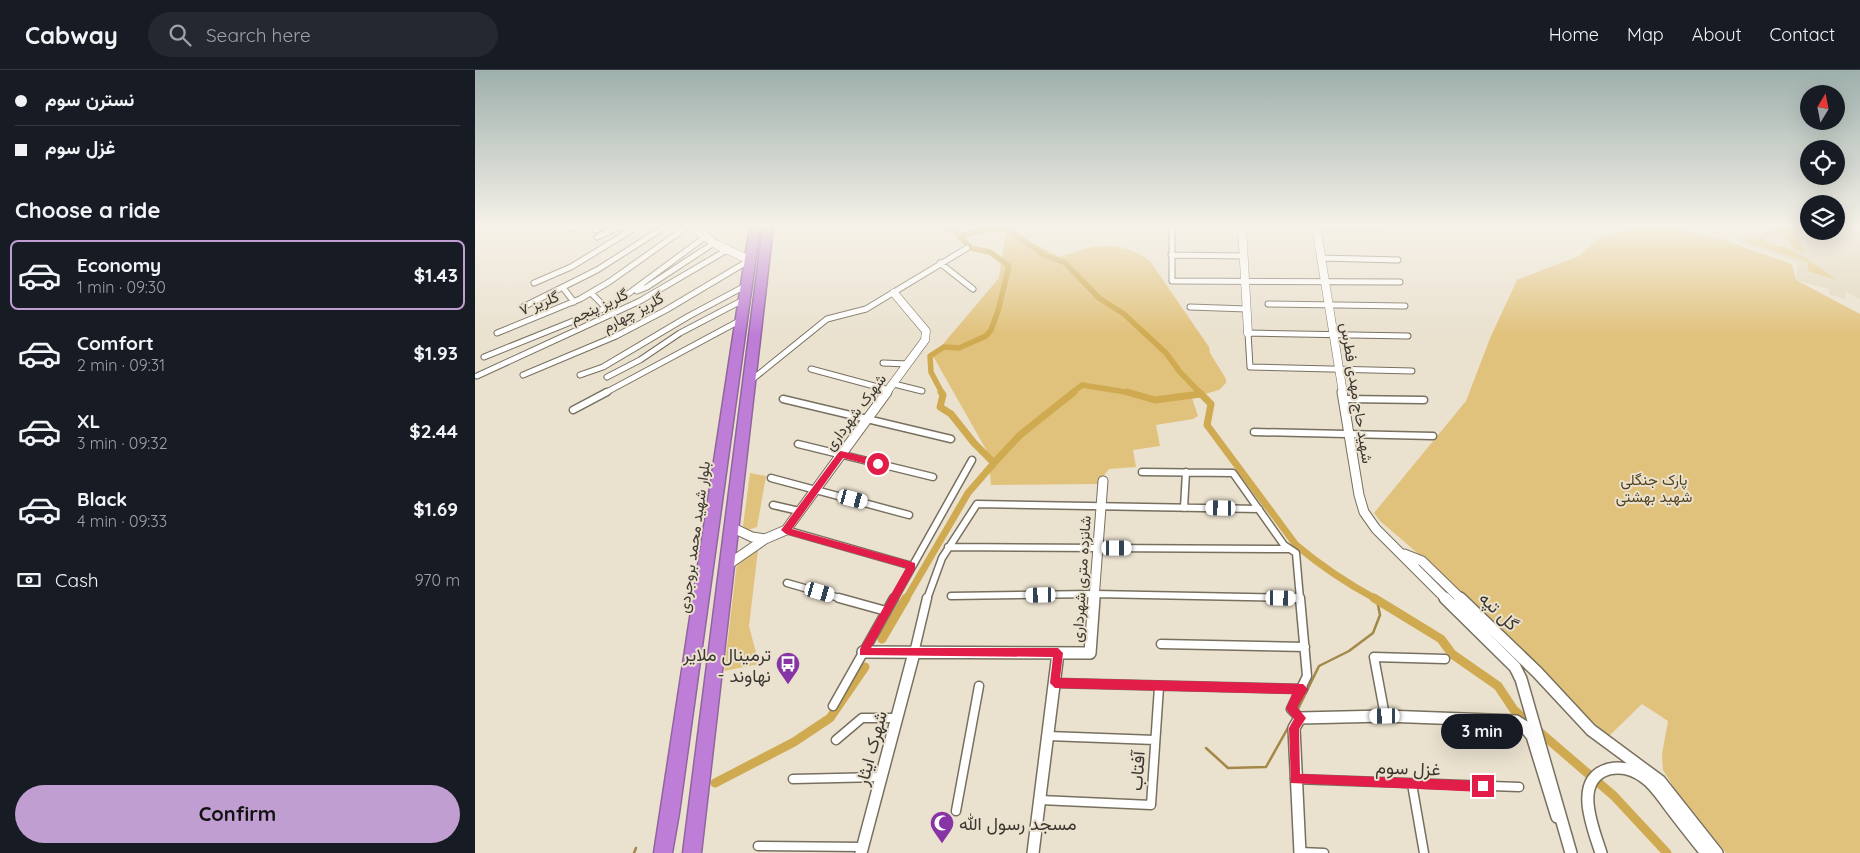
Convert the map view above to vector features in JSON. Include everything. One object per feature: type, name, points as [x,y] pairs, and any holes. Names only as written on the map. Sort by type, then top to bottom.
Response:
[{"type":"highway","name":"بلوار شهید محمد بروجردی","points":[[663,853],[672,803],[751,263]]},
{"type":"highway","points":[[692,853],[764,263]]},
{"type":"street","points":[[534,283],[578,263]]},
{"type":"street","points":[[523,307],[564,288],[609,263]]},
{"type":"street","name":"گلریز ۷","points":[[497,333],[574,302],[609,282],[637,263]]},
{"type":"street","points":[[484,357],[605,308],[628,294],[670,263]]},
{"type":"street","points":[[628,294],[647,287],[684,263]]},
{"type":"street","name":"گلریز پنجم","points":[[477,376],[640,301],[706,263]]},
{"type":"street","name":"گلریز چهارم","points":[[523,375],[616,336],[667,310],[680,300],[746,263]]},
{"type":"street","points":[[1171,263],[1172,281],[1400,282]]},
{"type":"street","points":[[1245,263],[1250,367],[1412,371]]},
{"type":"street","name":"شهید حاج مهدی فطرس","points":[[1322,263],[1359,495],[1364,512],[1376,529],[1399,552]]},
{"type":"street","points":[[749,383],[827,319],[866,309],[940,264],[973,289]]},
{"type":"street","points":[[564,288],[574,302]]},
{"type":"street","points":[[580,375],[603,367],[689,316],[746,292]]},
{"type":"street","points":[[607,377],[640,360],[746,292]]},
{"type":"street","points":[[591,293],[605,308]]},
{"type":"street","name":"شهرک شهرداری","points":[[786,530],[925,340],[926,331],[894,293]]},
{"type":"street","points":[[1268,304],[1405,306]]},
{"type":"street","points":[[1190,308],[1247,309]]},
{"type":"street","points":[[573,410],[742,319]]},
{"type":"street","points":[[1249,333],[1408,336]]},
{"type":"street","points":[[883,364],[908,364]]},
{"type":"street","points":[[811,369],[892,387],[922,391]]},
{"type":"street","points":[[783,399],[951,439]]},
{"type":"street","points":[[1344,399],[1424,400]]},
{"type":"street","points":[[1254,432],[1433,436]]},
{"type":"street","points":[[798,444],[933,477]]},
{"type":"street","points":[[833,706],[972,460]]},
{"type":"street","points":[[1142,472],[1233,472],[1285,545],[1296,553],[1307,676],[1303,689],[1295,698],[1291,709],[1300,718],[1385,716],[1505,719],[1516,721],[1524,726],[1532,736],[1553,807],[1568,840]]},
{"type":"street","points":[[1184,508],[1186,472]]},
{"type":"street","points":[[771,478],[909,515]]},
{"type":"street","name":"شانزده متری شهرداری","points":[[863,652],[1090,653],[1103,481]]},
{"type":"street","points":[[914,653],[930,590],[948,547],[977,504],[1259,509]]},
{"type":"street","points":[[773,505],[799,511]]},
{"type":"street","points":[[731,527],[752,537],[765,539]]},
{"type":"street","points":[[726,566],[765,539],[786,530],[912,566]]},
{"type":"street","points":[[948,547],[1290,549]]},
{"type":"street","name":"گل تپه","points":[[1399,552],[1515,667],[1532,713]]},
{"type":"street","name":"گل تپه","points":[[1399,552],[1422,561],[1537,672],[1591,730],[1661,781],[1717,853]]},
{"type":"street","points":[[787,583],[886,611]]},
{"type":"street","points":[[951,596],[1095,594],[1300,598]]},
{"type":"street","points":[[1161,644],[1305,646]]},
{"type":"street","name":"شهرک ایثار","points":[[862,850],[914,653]]},
{"type":"street","points":[[1033,853],[1058,653]]},
{"type":"street","points":[[1385,716],[1375,657],[1445,659]]},
{"type":"street","points":[[1055,683],[1303,689]]},
{"type":"street","points":[[957,811],[979,686]]},
{"type":"street","name":"آفتاب","points":[[1040,800],[1151,806],[1159,687]]},
{"type":"street","points":[[1532,713],[1571,853]]},
{"type":"street","points":[[837,740],[862,718],[897,718]]},
{"type":"street","points":[[1300,718],[1294,728],[1300,853],[1324,853]]},
{"type":"street","points":[[1048,736],[1155,740]]},
{"type":"street","points":[[1601,853],[1588,804],[1587,788],[1591,777],[1599,772],[1616,768],[1627,769],[1649,781],[1706,853]]},
{"type":"street","points":[[793,779],[881,777]]},
{"type":"street","name":"غزل سوم","points":[[1295,779],[1519,787]]},
{"type":"street","points":[[1412,784],[1424,853]]},
{"type":"street","points":[[758,846],[862,850]]},
{"type":"shaded area","points":[[1797,263],[1860,263],[1860,299],[1846,292],[1845,299],[1829,294],[1829,289],[1796,280]]},
{"type":"green space","points":[[1001,263],[1151,263],[1209,347],[1210,353],[1226,379],[1226,383],[1219,390],[1192,398],[1198,416],[1193,419],[1156,425],[1160,446],[1133,450],[1136,467],[1109,469],[1097,484],[991,485],[988,453],[933,356],[999,278]]},
{"type":"green space","name":"پارک جنگلی شهید بهشتی","points":[[1562,263],[1788,263],[1792,264],[1796,280],[1860,314],[1860,853],[1726,853],[1676,791],[1663,770],[1662,754],[1668,721],[1642,704],[1609,736],[1581,711],[1481,610],[1380,521],[1374,513],[1466,401],[1491,336],[1517,280]]},
{"type":"green space","points":[[1808,263],[1813,263],[1837,280],[1808,271]]},
{"type":"green space","points":[[750,473],[766,476],[757,527],[748,530],[743,526]]},
{"type":"green space","points":[[758,550],[749,626],[759,664],[724,671],[737,563]]},
{"type":"waterway","points":[[942,393],[931,372],[930,356],[944,347],[959,348],[986,336],[991,330],[998,311],[1009,266],[1004,263]]},
{"type":"waterway","points":[[1065,263],[1099,298],[1124,314],[1166,353],[1180,372],[1200,393]]},
{"type":"waterway","points":[[1072,393],[1082,385],[1129,392]]},
{"type":"waterway","points":[[941,392],[943,395],[940,407],[951,414],[974,443],[994,463]]},
{"type":"waterway","points":[[994,463],[1020,435],[1074,392]]},
{"type":"waterway","points":[[1129,392],[1155,400],[1201,394]]},
{"type":"waterway","points":[[1201,394],[1211,404],[1207,425],[1296,545],[1335,574],[1376,599]]},
{"type":"waterway","points":[[906,599],[968,493],[994,463]]},
{"type":"waterway","points":[[882,639],[906,598]]},
{"type":"waterway","points":[[1374,598],[1441,639],[1452,654],[1498,686],[1514,710],[1614,796],[1667,853]]},
{"type":"waterway","points":[[1297,711],[1319,666],[1349,651],[1373,633],[1380,615],[1377,600]]},
{"type":"waterway","points":[[715,783],[794,742],[830,718],[865,667]]},
{"type":"waterway","points":[[1206,748],[1228,768],[1266,767],[1294,717]]},
{"type":"waterway","points":[[634,853],[636,848]]},
{"type":"place","name":"ترمینال ملایر - نهاوند","points":[[788,685]]},
{"type":"place","name":"مسجد رسول الله","points":[[942,844]]},
{"type":"route","points":[[878,464],[841,454],[786,530],[912,566],[863,652],[1058,653],[1055,683],[1303,689],[1295,698],[1291,709],[1300,718],[1294,728],[1295,779],[1483,786]]}]
